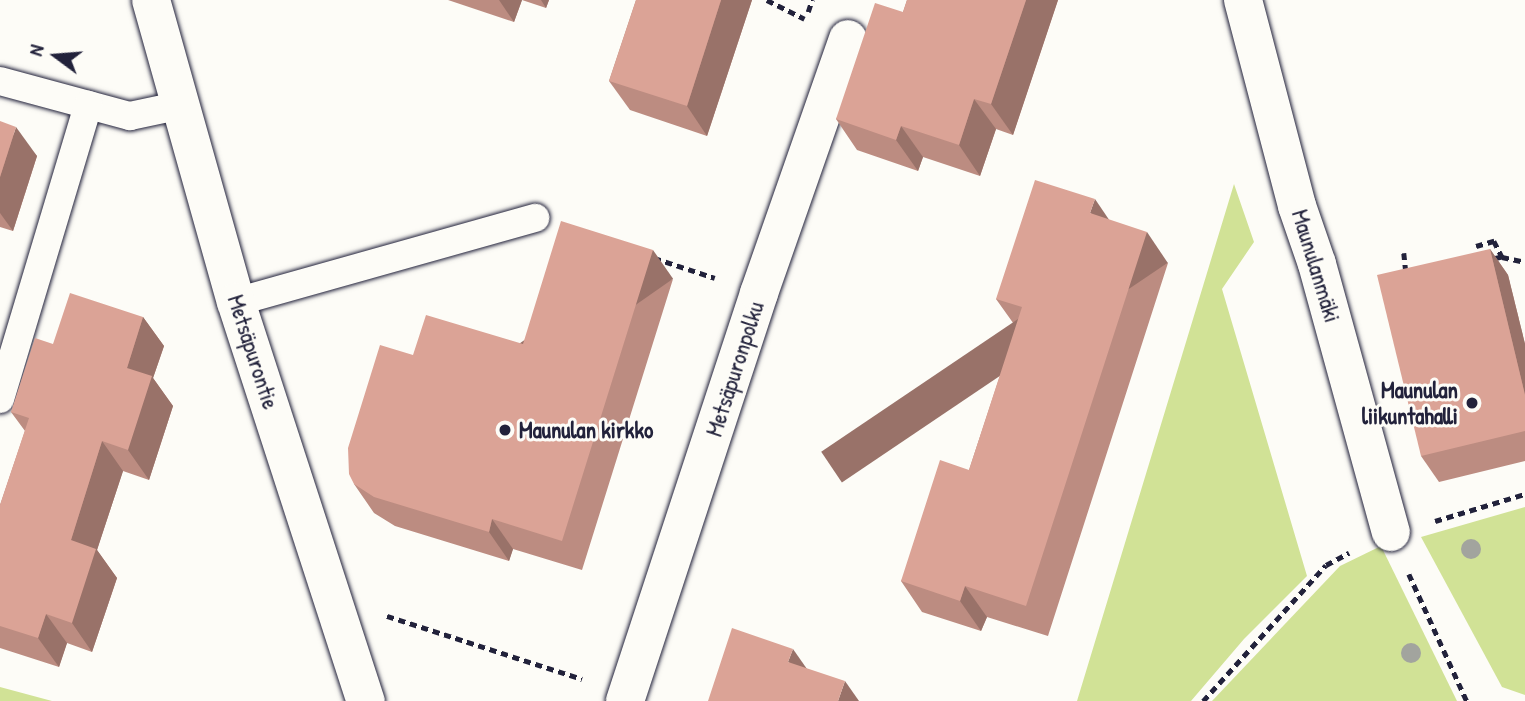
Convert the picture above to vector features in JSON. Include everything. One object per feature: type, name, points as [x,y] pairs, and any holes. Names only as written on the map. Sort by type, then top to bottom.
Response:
[{"type":"street","name":"Metsäpurontie","points":[[151,0],[236,302],[366,701]]},
{"type":"street","name":"Maunulanmäki","points":[[1243,0],[1297,206],[1320,278],[1391,532]]},
{"type":"street","name":"Metsäpuronpolku","points":[[625,701],[755,306],[848,39]]},
{"type":"lane","points":[[0,81],[130,116],[182,105]]},
{"type":"lane","points":[[0,399],[89,105]]},
{"type":"lane","points":[[236,302],[535,218]]},
{"type":"path","points":[[767,0],[806,18]]},
{"type":"path","points":[[1476,246],[1494,241],[1502,257]]},
{"type":"path","points":[[1404,253],[1407,280]]},
{"type":"path","points":[[645,255],[696,272]]},
{"type":"path","points":[[1488,260],[1502,257],[1525,262]]},
{"type":"path","points":[[1203,701],[1326,565],[1391,532],[1525,494]]},
{"type":"path","points":[[1391,532],[1467,701]]},
{"type":"path","points":[[380,613],[589,682]]},
{"type":"green space","points":[[1234,184],[1254,242],[1222,289],[1307,576],[1244,639],[1191,701],[1077,701]]},
{"type":"green space","points":[[1525,507],[1525,695],[1502,687],[1421,537]]},
{"type":"green space","points":[[1381,546],[1457,701],[1212,701],[1340,566]]},
{"type":"green space","points":[[0,687],[52,701],[0,701]]},
{"type":"building","points":[[636,0],[721,0],[687,106],[609,81]]},
{"type":"building","points":[[907,0],[1026,0],[991,104],[974,99],[959,145],[901,126],[896,140],[836,119],[875,3],[903,12]]},
{"type":"building","points":[[0,121],[16,127],[0,177]]},
{"type":"building","points":[[1035,180],[1095,199],[1090,213],[1147,232],[1026,606],[965,586],[960,601],[901,581],[940,460],[969,470],[1022,307],[996,299]]},
{"type":"building","name":"Maunulan kirkko","points":[[561,221],[653,250],[562,541],[492,519],[489,532],[374,497],[354,484],[349,474],[348,448],[380,345],[413,355],[426,315],[523,344]]},
{"type":"building","name":"Maunulan liikuntahalli","points":[[1490,249],[1525,395],[1525,431],[1421,456],[1377,275]]},
{"type":"building","points":[[70,293],[143,317],[127,368],[152,376],[128,450],[102,441],[71,540],[96,549],[72,623],[46,614],[38,638],[0,626],[0,505],[29,418],[11,412],[35,338],[53,344]]},
{"type":"building","points":[[732,628],[793,649],[788,662],[845,681],[838,701],[708,701]]},
{"type":"place","name":"Maunulan liikuntahalli","points":[[1472,403]]},
{"type":"place","name":"Maunulan kirkko","points":[[505,430]]}]
